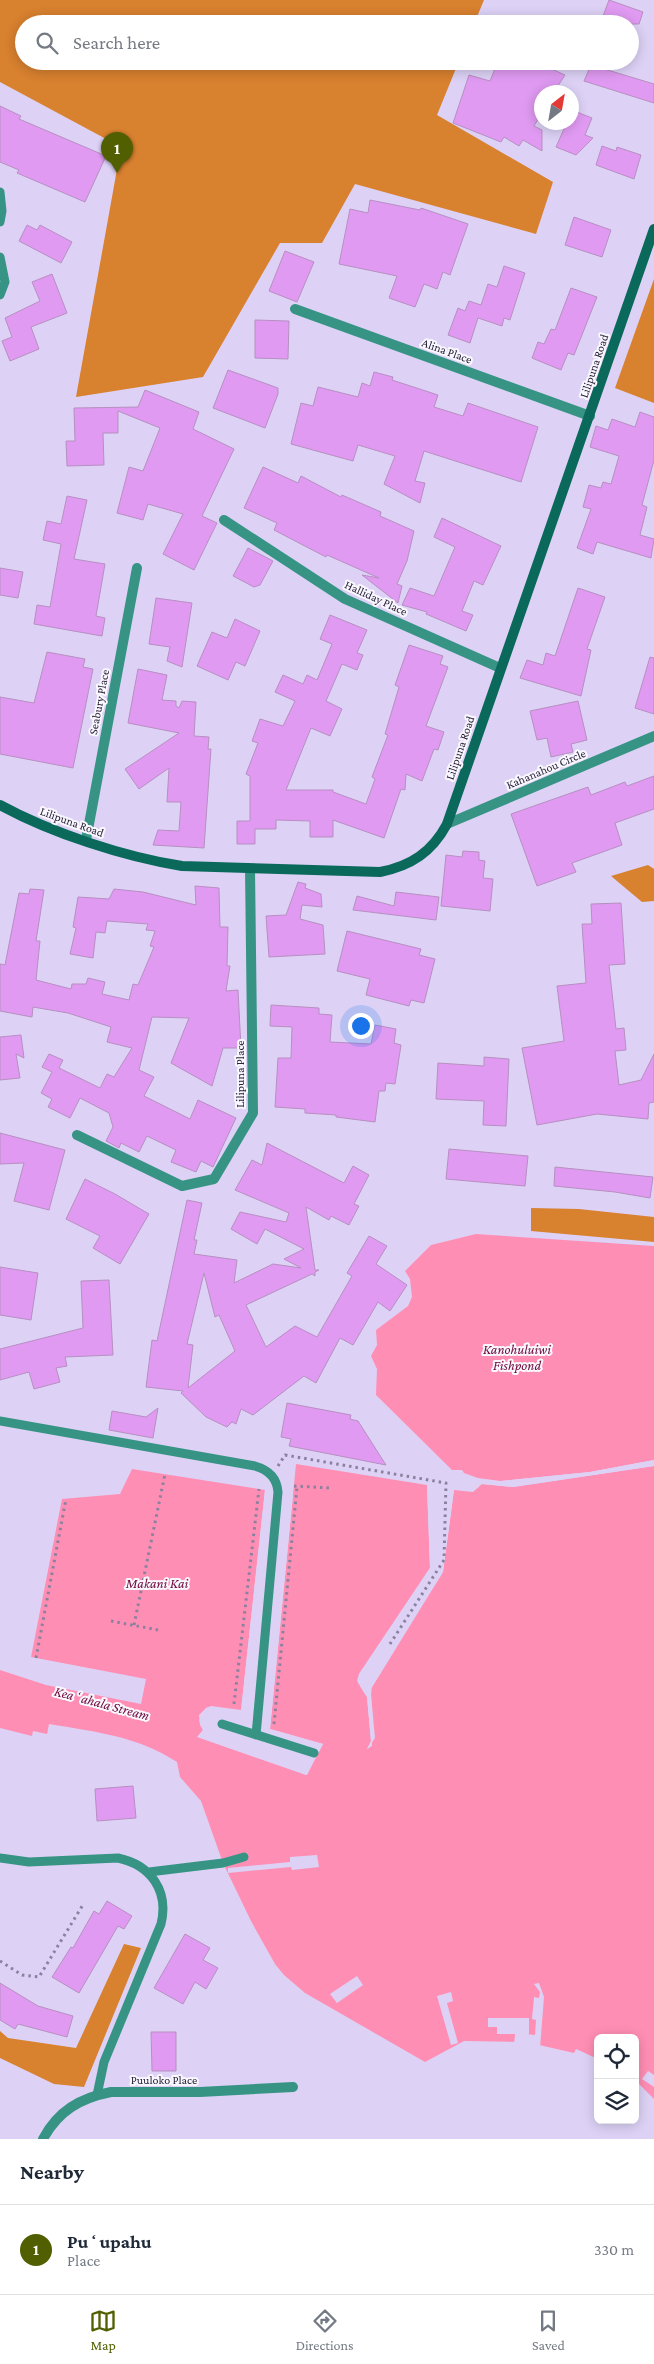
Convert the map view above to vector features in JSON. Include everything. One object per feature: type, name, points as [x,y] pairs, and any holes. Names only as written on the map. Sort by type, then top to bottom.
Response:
[{"type":"street","name":"Lilipuna Road","points":[[0,805],[28,819],[156,862],[200,867],[366,872],[394,869],[408,864],[431,848],[447,824],[654,229]]},
{"type":"street","name":"Alina Place","points":[[295,309],[590,416]]},
{"type":"street","name":"Halliday Place","points":[[224,520],[345,599],[500,668]]},
{"type":"street","name":"Seabury Place","points":[[86,840],[137,568]]},
{"type":"street","name":"Kahanahou Circle","points":[[447,824],[654,736]]},
{"type":"street","name":"Lilipuna Place","points":[[76,1135],[182,1186],[214,1179],[253,1113],[250,869]]},
{"type":"street","name":"Puuloko Place","points":[[45,2134],[63,2112],[83,2100],[111,2092],[210,2092],[293,2087]]},
{"type":"lane","points":[[0,192],[2,211],[0,222]]},
{"type":"lane","points":[[0,257],[5,282],[0,294]]},
{"type":"lane","points":[[0,1421],[255,1466],[271,1474],[275,1480],[278,1492],[256,1735]]},
{"type":"lane","points":[[222,1724],[314,1753]]},
{"type":"lane","points":[[148,1872],[223,1863],[244,1857]]},
{"type":"lane","points":[[0,1858],[29,1862],[118,1858],[134,1863],[148,1872],[161,1890],[164,1902],[162,1918],[102,2066],[97,2095]]},
{"type":"path","points":[[271,1474],[285,1455],[446,1483],[444,1560],[390,1644]]},
{"type":"path","points":[[134,1625],[165,1474]]},
{"type":"path","points":[[274,1724],[295,1487],[331,1488]]},
{"type":"path","points":[[234,1704],[259,1489]]},
{"type":"path","points":[[36,1658],[66,1499]]},
{"type":"path","points":[[111,1621],[158,1630]]},
{"type":"path","points":[[0,1961],[22,1975],[39,1977],[84,1903]]},
{"type":"shaded area","points":[[0,0],[484,0],[478,15],[15,15],[15,70],[455,70],[437,115],[553,182],[536,234],[355,184],[322,243],[280,243],[203,377],[76,397],[121,147],[0,82]]},
{"type":"shaded area","points":[[654,279],[654,403],[615,388]]},
{"type":"shaded area","points":[[648,865],[654,869],[654,901],[642,902],[611,876]]},
{"type":"shaded area","points":[[531,1208],[579,1209],[654,1217],[654,1242],[531,1231]]},
{"type":"shaded area","points":[[124,1944],[141,1948],[84,2087],[54,2084],[0,2058],[0,2031],[8,2038],[76,2048]]},
{"type":"water","name":"Kanohuluiwi Fishpond","points":[[476,1234],[654,1246],[654,1460],[590,1472],[486,1481],[464,1473],[462,1470],[452,1470],[376,1395],[377,1369],[371,1356],[377,1345],[376,1330],[408,1306],[412,1297],[410,1279],[405,1271],[431,1245]]},
{"type":"water","points":[[296,1464],[427,1485],[430,1568],[359,1674],[360,1686],[367,1697],[371,1741],[367,1749],[372,1746],[371,1689],[443,1572],[454,1490],[473,1492],[482,1484],[513,1487],[654,1466],[654,2099],[639,2084],[639,2034],[594,2034],[594,2057],[576,2049],[574,2053],[526,2042],[464,2041],[425,2062],[305,1993],[284,1975],[275,1964],[251,1921],[223,1863],[201,1801],[180,1777],[177,1762],[147,1746],[116,1736],[49,1724],[47,1734],[33,1731],[32,1736],[0,1728],[0,1670],[46,1685],[141,1704],[146,1679],[31,1657],[62,1499],[120,1494],[132,1469],[265,1490],[241,1711],[206,1708],[199,1720],[203,1730],[198,1737],[306,1775],[323,1744],[270,1729]]},
{"type":"pier","points":[[654,1460],[654,1466],[513,1487],[482,1484],[477,1478],[501,1481],[590,1472]],"holes":[[[576,1476],[513,1484],[504,1484]]]},
{"type":"pier","points":[[427,1485],[429,1486],[432,1569],[361,1675],[360,1681],[368,1692],[370,1683],[441,1571],[452,1489],[454,1490],[443,1572],[372,1684],[371,1695],[375,1738],[367,1750],[371,1741],[367,1697],[357,1681],[359,1674],[430,1568]]},
{"type":"pier","points":[[265,1490],[267,1490],[243,1711],[241,1713],[207,1710],[202,1716],[202,1724],[205,1730],[201,1736],[305,1772],[319,1745],[268,1729],[290,1494],[293,1495],[270,1729],[323,1744],[307,1775],[197,1737],[203,1730],[200,1725],[199,1715],[206,1708],[211,1706],[241,1710]]},
{"type":"pier","points":[[317,1855],[319,1867],[292,1870],[291,1867],[228,1873],[228,1868],[290,1862],[290,1857]]},
{"type":"pier","points":[[357,1976],[363,1985],[337,2003],[330,1994]]},
{"type":"pier","points":[[539,1983],[544,1997],[540,2048],[514,2045],[515,2034],[497,2034],[497,2027],[488,2027],[488,2018],[529,2018],[529,2034],[526,2034],[535,2035],[536,2020],[532,2019],[534,1997],[539,1998],[540,1992],[534,1984]]},
{"type":"pier","points":[[451,1992],[453,2001],[447,2003],[458,2043],[451,2045],[437,1996]]},
{"type":"pier","points":[[648,2071],[654,2075],[654,2087],[642,2079]]},
{"type":"building","points":[[609,0],[643,12],[639,24],[639,15],[603,15]]},
{"type":"building","points":[[494,70],[554,70],[565,75],[559,85],[534,85],[534,130],[542,130],[542,151],[523,140],[519,146],[504,137],[501,142],[453,123],[469,75],[490,81]]},
{"type":"building","points":[[589,70],[608,70],[654,84],[654,103],[584,81]]},
{"type":"building","points":[[0,106],[21,116],[19,119],[106,156],[85,202],[17,173],[19,170],[0,162]]},
{"type":"building","points":[[579,113],[592,118],[585,135],[593,138],[576,155],[556,147],[563,130],[579,130]]},
{"type":"building","points":[[602,146],[616,151],[617,147],[641,155],[634,179],[596,165]]},
{"type":"building","points":[[370,200],[420,210],[421,208],[468,224],[450,275],[443,272],[437,289],[424,284],[415,307],[389,298],[397,276],[339,264],[350,209],[368,213]]},
{"type":"building","points":[[574,217],[611,230],[602,257],[565,245]]},
{"type":"building","points":[[27,225],[37,230],[40,225],[72,242],[61,263],[19,241]]},
{"type":"building","points":[[285,251],[314,262],[297,302],[269,291]]},
{"type":"building","points":[[504,266],[525,273],[510,320],[504,318],[502,326],[478,318],[470,343],[448,335],[458,308],[465,311],[469,301],[481,305],[488,284],[497,287]]},
{"type":"building","points":[[52,274],[67,313],[31,327],[39,349],[10,361],[2,341],[12,337],[5,318],[40,301],[32,282]]},
{"type":"building","points":[[571,288],[597,297],[574,355],[568,353],[561,370],[532,358],[538,342],[544,344],[551,329],[555,330]]},
{"type":"building","points":[[255,320],[289,321],[288,359],[255,358]]},
{"type":"building","points":[[228,370],[278,388],[278,394],[265,428],[213,408]]},
{"type":"building","points":[[374,372],[393,377],[392,380],[438,395],[434,407],[463,416],[468,403],[538,427],[521,482],[424,451],[415,481],[425,483],[420,503],[384,484],[395,456],[358,445],[353,461],[291,444],[301,403],[313,406],[318,387],[358,397],[362,383],[370,386]]},
{"type":"building","points":[[145,390],[199,412],[193,429],[234,449],[202,516],[217,523],[194,570],[163,554],[183,514],[148,504],[143,520],[117,513],[129,467],[143,471],[160,428],[118,411],[118,433],[103,433],[104,465],[67,466],[66,441],[75,441],[74,408],[138,407]]},
{"type":"building","points":[[640,412],[654,417],[654,460],[642,505],[647,507],[640,535],[654,539],[651,558],[597,542],[593,554],[577,548],[591,509],[583,507],[589,485],[601,488],[603,482],[611,484],[619,456],[590,447],[596,426],[608,430],[612,419],[635,427]]},
{"type":"building","points":[[263,467],[298,483],[301,476],[341,497],[342,495],[381,512],[380,516],[414,531],[407,561],[397,584],[402,586],[398,603],[362,575],[379,578],[327,555],[326,557],[274,530],[277,523],[244,508]]},
{"type":"building","points":[[67,496],[87,500],[74,559],[105,564],[96,616],[105,618],[102,636],[34,624],[37,605],[50,607],[61,544],[43,540],[47,521],[61,524]]},
{"type":"building","points":[[442,518],[501,546],[483,585],[474,581],[462,611],[473,615],[466,631],[426,614],[427,612],[402,605],[410,588],[434,596],[455,547],[434,537]]},
{"type":"building","points":[[248,548],[273,561],[260,585],[254,587],[233,576]]},
{"type":"building","points":[[0,568],[23,572],[18,598],[0,595]]},
{"type":"building","points":[[578,588],[605,597],[587,649],[591,650],[581,696],[520,678],[527,660],[543,665],[546,653],[555,656]]},
{"type":"building","points":[[156,598],[192,603],[182,667],[167,661],[170,647],[149,644]]},
{"type":"building","points":[[330,615],[367,630],[357,653],[363,655],[357,670],[342,664],[326,701],[342,709],[330,736],[311,728],[286,790],[333,790],[333,792],[366,804],[375,779],[372,777],[388,735],[385,734],[399,687],[395,685],[409,645],[443,656],[440,664],[448,667],[426,726],[444,732],[438,750],[434,749],[422,781],[406,774],[405,790],[401,789],[384,838],[333,820],[333,837],[310,837],[310,821],[276,820],[276,829],[255,829],[255,844],[237,844],[237,821],[250,821],[250,776],[246,774],[258,743],[252,741],[260,719],[283,726],[295,701],[275,692],[283,675],[303,684],[307,675],[317,680],[332,644],[320,639]]},
{"type":"building","points":[[235,619],[260,631],[245,666],[236,662],[228,680],[197,666],[212,632],[227,638]]},
{"type":"building","points":[[47,652],[85,659],[83,667],[93,669],[73,768],[0,754],[0,697],[34,703]]},
{"type":"building","points":[[650,657],[654,658],[654,714],[635,708]]},
{"type":"building","points":[[138,669],[167,675],[162,700],[176,701],[176,706],[179,708],[182,701],[196,702],[194,736],[209,737],[208,749],[211,749],[204,848],[153,845],[158,830],[179,831],[181,802],[167,802],[169,768],[139,789],[125,769],[179,733],[128,723]]},
{"type":"building","points":[[578,701],[587,740],[571,744],[573,752],[551,757],[547,738],[537,740],[530,711]]},
{"type":"building","points":[[654,776],[654,809],[615,823],[622,845],[572,863],[576,872],[537,886],[511,814],[588,787],[591,795],[625,782],[627,786]]},
{"type":"building","points":[[463,851],[479,852],[479,860],[485,861],[483,878],[493,879],[490,911],[441,906],[446,855],[462,857]]},
{"type":"building","points":[[298,882],[306,884],[305,888],[321,894],[322,907],[302,905],[300,919],[323,925],[325,954],[269,957],[266,916],[286,915]]},
{"type":"building","points":[[195,886],[219,888],[220,927],[228,927],[227,966],[230,966],[226,991],[238,990],[241,1048],[223,1048],[212,1086],[171,1063],[189,1018],[152,1017],[139,1070],[154,1077],[144,1096],[190,1119],[198,1100],[236,1118],[213,1167],[201,1161],[196,1172],[171,1162],[176,1150],[147,1136],[139,1152],[121,1143],[119,1148],[106,1141],[113,1127],[109,1113],[80,1098],[70,1118],[48,1107],[52,1099],[41,1093],[52,1072],[42,1067],[49,1054],[63,1060],[59,1068],[100,1088],[107,1074],[114,1077],[132,1048],[107,1042],[111,1027],[68,1013],[33,1007],[32,1017],[0,1011],[0,964],[5,965],[19,893],[29,894],[30,889],[44,890],[36,941],[40,941],[36,980],[71,989],[72,984],[86,984],[88,978],[105,982],[102,994],[129,1000],[133,984],[138,985],[154,947],[150,946],[155,931],[146,930],[148,924],[107,921],[105,933],[96,932],[93,958],[70,954],[76,928],[73,927],[78,897],[109,899],[114,889],[143,892],[196,905]]},
{"type":"building","points":[[396,892],[439,897],[436,920],[353,910],[357,896],[394,906]]},
{"type":"building","points":[[621,903],[625,964],[609,965],[616,1029],[624,1028],[626,1050],[615,1051],[619,1085],[641,1080],[654,1054],[654,1102],[649,1103],[648,1119],[597,1114],[537,1125],[522,1048],[564,1041],[557,986],[586,983],[582,924],[592,924],[591,904]]},
{"type":"building","points":[[347,931],[421,949],[419,955],[435,959],[424,1003],[411,1000],[409,1006],[366,995],[370,979],[337,971]]},
{"type":"building","points":[[271,1005],[319,1008],[319,1014],[332,1015],[330,1042],[371,1044],[375,1025],[396,1029],[394,1043],[401,1045],[395,1084],[386,1083],[385,1091],[379,1091],[375,1122],[336,1117],[336,1115],[305,1113],[305,1109],[275,1107],[278,1058],[291,1058],[292,1027],[270,1026]]},
{"type":"building","points":[[21,1035],[24,1058],[16,1054],[20,1078],[0,1080],[0,1037]]},
{"type":"building","points":[[484,1057],[509,1059],[506,1126],[483,1125],[484,1101],[436,1099],[438,1063],[484,1066]]},
{"type":"building","points":[[0,1133],[65,1150],[49,1210],[14,1201],[24,1163],[0,1164]]},
{"type":"building","points":[[267,1143],[344,1183],[353,1166],[369,1175],[354,1204],[359,1206],[349,1225],[331,1216],[329,1220],[306,1207],[315,1270],[319,1270],[315,1272],[315,1276],[312,1274],[246,1305],[266,1347],[295,1326],[317,1337],[352,1276],[347,1273],[369,1236],[387,1246],[376,1264],[407,1285],[390,1311],[378,1302],[353,1345],[340,1338],[316,1383],[304,1376],[253,1415],[241,1409],[236,1424],[232,1422],[227,1427],[206,1417],[181,1393],[183,1391],[146,1387],[152,1340],[157,1341],[187,1200],[202,1203],[194,1240],[197,1240],[194,1254],[237,1260],[234,1283],[273,1264],[301,1268],[284,1259],[304,1249],[265,1229],[257,1244],[231,1229],[240,1212],[286,1222],[289,1213],[235,1190],[252,1160],[262,1165]],"holes":[[[204,1273],[215,1317],[219,1315],[235,1351],[188,1388],[193,1345],[187,1344]]]},
{"type":"building","points":[[449,1149],[528,1156],[525,1186],[446,1179]]},
{"type":"building","points":[[555,1167],[653,1177],[650,1198],[615,1192],[554,1186]]},
{"type":"building","points":[[85,1179],[149,1214],[120,1264],[93,1248],[100,1236],[66,1219]]},
{"type":"building","points":[[0,1267],[38,1273],[31,1320],[0,1315]]},
{"type":"building","points":[[109,1280],[113,1355],[65,1357],[67,1366],[56,1368],[60,1382],[34,1389],[29,1372],[0,1380],[0,1349],[83,1328],[81,1281]]},
{"type":"building","points":[[287,1403],[351,1415],[350,1419],[358,1421],[386,1465],[289,1446],[291,1439],[281,1437]]},
{"type":"building","points":[[158,1408],[153,1438],[109,1430],[112,1411],[146,1417]]},
{"type":"building","points":[[133,1786],[136,1818],[97,1821],[95,1789]]},
{"type":"building","points":[[107,1901],[132,1916],[124,1929],[118,1926],[79,1993],[52,1977],[71,1947],[73,1948],[94,1911],[99,1914]]},
{"type":"building","points":[[185,1934],[210,1948],[203,1960],[218,1968],[206,1989],[195,1982],[183,2004],[154,1988]]},
{"type":"building","points":[[0,1983],[38,2006],[73,2016],[67,2037],[18,2024],[15,2029],[0,2020]]},
{"type":"building","points":[[151,2032],[176,2032],[176,2071],[152,2071]]},
{"type":"place","name":"Puʻupahu","points":[[117,173]]},
{"type":"water label","name":"Makani Kai","points":[[157,1583]]},
{"type":"water label","name":"Keaʻahala Stream","points":[[102,1703]]}]
